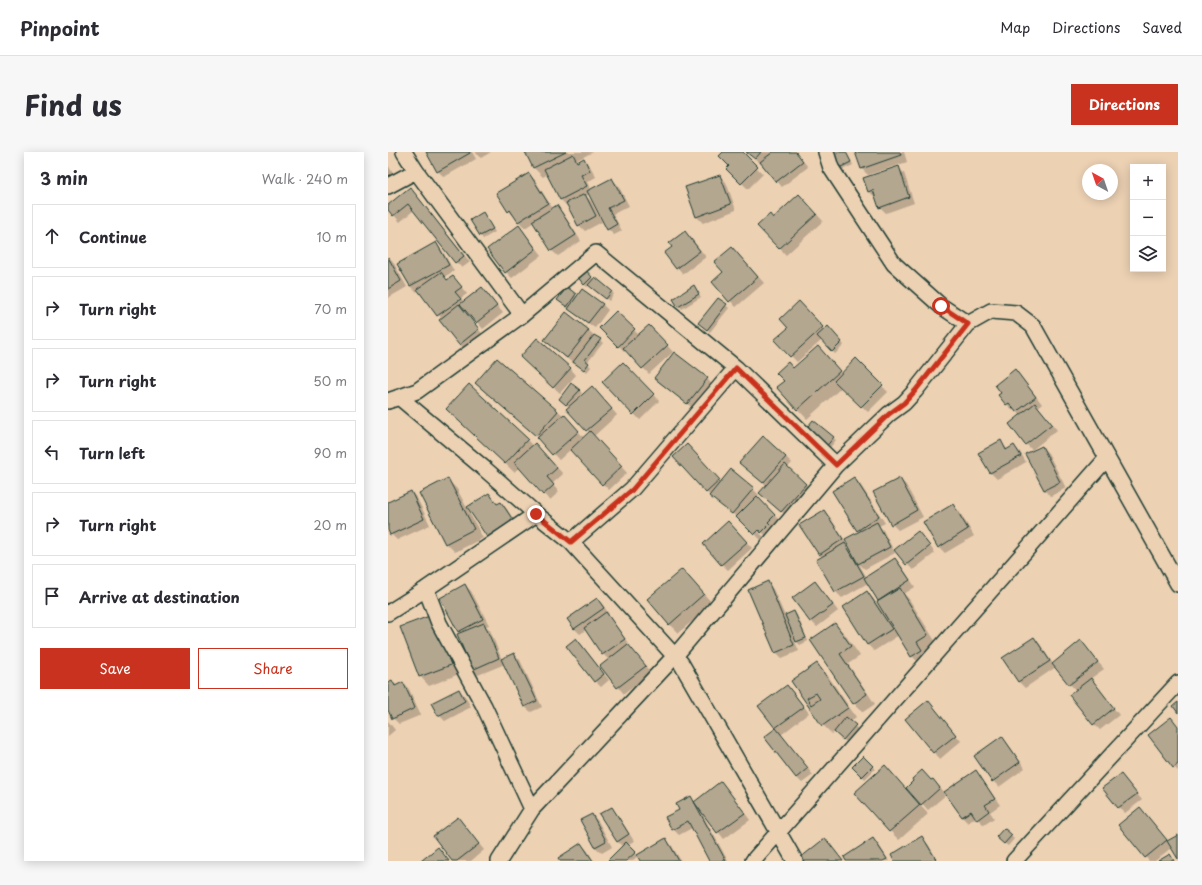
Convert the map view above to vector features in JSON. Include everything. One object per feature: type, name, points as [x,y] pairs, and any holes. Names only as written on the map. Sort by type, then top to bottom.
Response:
[{"type":"street","points":[[404,152],[416,171],[522,315]]},
{"type":"street","points":[[826,152],[831,168],[894,264],[941,306],[968,324]]},
{"type":"street","points":[[388,186],[416,171]]},
{"type":"street","points":[[394,399],[417,392],[522,315],[596,253],[736,368],[836,465]]},
{"type":"street","points":[[499,861],[532,809],[675,656],[836,465],[889,414],[904,403],[968,324],[991,311],[1016,313],[1033,326],[1178,584]]},
{"type":"street","points":[[571,542],[632,490],[736,368]]},
{"type":"street","points":[[417,392],[417,412]]},
{"type":"street","points":[[394,399],[417,412],[571,542],[675,656],[681,663],[794,861]]},
{"type":"street","points":[[753,861],[1108,458]]},
{"type":"street","points":[[388,613],[536,514]]},
{"type":"street","points":[[426,589],[439,623],[484,706],[532,809]]},
{"type":"street","points":[[1014,861],[1178,683]]},
{"type":"building","points":[[426,152],[470,152],[470,153],[437,172]]},
{"type":"building","points":[[525,152],[566,152],[533,168]]},
{"type":"building","points":[[723,152],[743,152],[758,167],[741,184],[726,169],[729,166],[719,156]]},
{"type":"building","points":[[746,152],[761,152],[755,159]]},
{"type":"building","points":[[773,152],[796,152],[803,161],[776,182],[760,162]]},
{"type":"building","points":[[831,152],[846,152],[851,162],[839,168]]},
{"type":"building","points":[[855,152],[900,152],[901,155],[861,169]]},
{"type":"building","points":[[573,154],[577,162],[584,158],[590,171],[581,175],[587,186],[560,200],[544,169]]},
{"type":"building","points":[[899,166],[909,197],[879,208],[873,190],[868,192],[863,178]]},
{"type":"building","points":[[529,173],[548,203],[518,222],[510,210],[508,212],[496,193]]},
{"type":"building","points":[[720,175],[731,204],[696,217],[685,187]]},
{"type":"building","points":[[612,178],[624,200],[608,208],[617,224],[607,230],[587,191]]},
{"type":"building","points":[[410,187],[464,256],[455,263],[408,204],[393,216],[388,210],[388,205]]},
{"type":"building","points":[[585,194],[596,216],[578,226],[566,203]]},
{"type":"building","points":[[799,194],[817,214],[779,249],[757,226],[770,214],[773,218]]},
{"type":"building","points":[[557,205],[576,235],[551,251],[532,221]]},
{"type":"building","points":[[483,212],[493,229],[480,236],[470,220]]},
{"type":"building","points":[[519,225],[536,249],[505,273],[487,249]]},
{"type":"building","points":[[685,231],[700,251],[676,269],[664,253],[672,247],[669,243]]},
{"type":"building","points":[[436,242],[449,265],[410,286],[397,264]]},
{"type":"building","points":[[732,247],[758,277],[729,302],[712,282],[723,272],[714,262]]},
{"type":"building","points":[[388,257],[401,281],[388,289]]},
{"type":"building","points":[[585,269],[592,277],[584,285],[577,276]]},
{"type":"building","points":[[441,272],[447,280],[453,276],[462,287],[455,292],[461,299],[437,316],[417,289]]},
{"type":"building","points":[[595,277],[612,291],[606,299],[588,285]]},
{"type":"building","points":[[694,285],[699,294],[678,307],[673,299]]},
{"type":"building","points":[[482,287],[497,306],[476,323],[460,304]]},
{"type":"building","points":[[567,287],[576,294],[567,307],[557,300]]},
{"type":"building","points":[[582,289],[603,304],[588,323],[568,309]]},
{"type":"building","points":[[718,298],[727,304],[707,330],[698,323]]},
{"type":"building","points":[[799,301],[823,327],[790,357],[774,340],[788,328],[780,319]]},
{"type":"building","points":[[459,304],[479,329],[459,345],[439,320]]},
{"type":"building","points":[[616,311],[635,329],[618,347],[599,328]]},
{"type":"building","points":[[566,312],[589,330],[567,358],[544,340]]},
{"type":"building","points":[[649,325],[668,345],[642,369],[623,348]]},
{"type":"building","points":[[828,326],[842,342],[832,352],[817,336]]},
{"type":"building","points":[[594,335],[601,339],[585,360],[589,363],[584,370],[573,362]]},
{"type":"building","points":[[537,338],[571,368],[553,388],[520,357]]},
{"type":"building","points":[[818,346],[840,371],[797,410],[776,387],[784,381],[776,373],[788,362],[793,368]]},
{"type":"building","points":[[674,352],[708,378],[687,404],[654,378]]},
{"type":"building","points":[[497,358],[558,411],[536,436],[475,383]]},
{"type":"building","points":[[856,358],[883,385],[861,407],[834,381]]},
{"type":"building","points":[[623,362],[654,394],[633,415],[602,382]]},
{"type":"building","points":[[1015,369],[1036,397],[1016,412],[1009,403],[1006,405],[998,395],[1001,393],[995,385]]},
{"type":"building","points":[[571,383],[580,390],[566,405],[559,399]]},
{"type":"building","points":[[469,384],[528,439],[505,464],[446,409]]},
{"type":"building","points":[[592,386],[612,409],[586,431],[566,409]]},
{"type":"building","points":[[1035,403],[1052,424],[1025,445],[1009,424]]},
{"type":"building","points":[[564,414],[579,431],[552,455],[537,438]]},
{"type":"building","points":[[813,420],[834,437],[825,448],[804,431]]},
{"type":"building","points":[[590,431],[622,466],[602,485],[570,450]]},
{"type":"building","points":[[763,436],[786,457],[763,483],[739,463]]},
{"type":"building","points":[[1001,440],[1006,450],[1014,445],[1021,456],[990,473],[978,453]]},
{"type":"building","points":[[535,443],[557,468],[547,477],[554,485],[543,495],[514,462]]},
{"type":"building","points":[[687,444],[720,480],[706,493],[673,457]]},
{"type":"building","points":[[1042,446],[1060,482],[1044,490],[1025,454]]},
{"type":"building","points":[[785,464],[806,484],[781,512],[759,493]]},
{"type":"building","points":[[731,469],[754,488],[732,514],[709,496]]},
{"type":"building","points":[[854,477],[879,516],[857,531],[832,491]]},
{"type":"building","points":[[448,478],[474,529],[445,544],[419,493]]},
{"type":"building","points":[[900,478],[917,510],[891,525],[873,492]]},
{"type":"building","points":[[411,491],[424,519],[390,535],[388,530],[388,502]]},
{"type":"building","points":[[489,493],[497,504],[501,502],[513,520],[487,537],[467,507]]},
{"type":"building","points":[[757,496],[775,515],[768,522],[770,524],[761,533],[759,530],[754,535],[736,517]]},
{"type":"building","points":[[953,504],[968,529],[938,548],[923,522]]},
{"type":"building","points":[[824,510],[843,539],[819,555],[799,525]]},
{"type":"building","points":[[728,521],[747,542],[721,565],[703,544]]},
{"type":"building","points":[[877,522],[890,547],[858,564],[845,539]]},
{"type":"building","points":[[918,531],[930,546],[906,565],[894,550]]},
{"type":"building","points":[[845,543],[864,576],[835,592],[816,560]]},
{"type":"building","points":[[895,558],[910,580],[878,601],[864,578]]},
{"type":"building","points":[[682,569],[704,594],[669,625],[647,599]]},
{"type":"building","points":[[768,581],[794,645],[775,653],[748,590]]},
{"type":"building","points":[[815,581],[833,605],[810,622],[792,598]]},
{"type":"building","points":[[465,584],[483,619],[458,632],[440,598]]},
{"type":"building","points":[[900,588],[928,635],[917,642],[922,650],[911,657],[877,602]]},
{"type":"building","points":[[867,591],[892,629],[867,645],[843,607]]},
{"type":"building","points":[[597,598],[604,608],[574,629],[567,619]]},
{"type":"building","points":[[794,611],[806,638],[796,642],[785,615]]},
{"type":"building","points":[[606,612],[625,639],[602,655],[584,628]]},
{"type":"building","points":[[432,615],[451,665],[419,677],[400,627]]},
{"type":"building","points":[[484,623],[499,658],[472,670],[457,634]]},
{"type":"building","points":[[835,623],[851,646],[840,654],[867,694],[853,704],[810,640]]},
{"type":"building","points":[[1034,637],[1050,661],[1018,682],[1002,658]]},
{"type":"building","points":[[576,638],[604,674],[594,682],[566,646]]},
{"type":"building","points":[[1081,640],[1098,662],[1069,685],[1052,664]]},
{"type":"building","points":[[628,644],[646,666],[617,688],[600,666]]},
{"type":"building","points":[[514,653],[537,701],[524,707],[501,659]]},
{"type":"building","points":[[817,663],[848,708],[822,726],[791,681]],"holes":[[[816,693],[820,699],[811,705],[807,698]]]},
{"type":"building","points":[[1091,678],[1114,708],[1093,725],[1069,695]]},
{"type":"building","points":[[392,680],[395,686],[403,682],[415,708],[392,719],[388,710],[388,682]]},
{"type":"building","points":[[787,685],[804,707],[775,728],[758,706]]},
{"type":"building","points":[[459,689],[465,701],[438,716],[431,703]]},
{"type":"building","points":[[928,700],[956,735],[933,753],[905,719]]},
{"type":"building","points":[[1178,702],[1178,713],[1173,706]]},
{"type":"building","points":[[846,717],[856,725],[843,740],[834,732]]},
{"type":"building","points":[[1171,717],[1178,726],[1178,764],[1173,768],[1148,735]]},
{"type":"building","points":[[776,728],[808,768],[796,778],[764,737]]},
{"type":"building","points":[[1002,736],[1020,762],[992,782],[974,756]]},
{"type":"building","points":[[863,756],[873,766],[862,777],[852,767]]},
{"type":"building","points":[[885,765],[920,805],[889,832],[854,793]]},
{"type":"building","points":[[922,770],[931,780],[933,779],[940,788],[921,805],[906,788],[913,781],[912,779]]},
{"type":"building","points":[[976,770],[995,799],[985,805],[989,811],[977,820],[971,811],[962,817],[944,792]]},
{"type":"building","points":[[1121,774],[1137,794],[1118,808],[1102,788]]},
{"type":"building","points":[[721,781],[745,813],[717,833],[694,802]]},
{"type":"building","points":[[691,796],[726,861],[709,861],[688,821],[672,830],[665,817],[679,810],[676,804]]},
{"type":"building","points":[[612,807],[629,834],[617,842],[599,814]]},
{"type":"building","points":[[1140,807],[1167,840],[1145,858],[1118,825]]},
{"type":"building","points":[[592,814],[606,841],[595,847],[580,820]]},
{"type":"building","points":[[458,817],[479,844],[457,861],[452,861],[433,836]]},
{"type":"building","points":[[1004,828],[1012,835],[1004,844],[996,837]]},
{"type":"building","points":[[1178,835],[1178,859],[1167,841]]},
{"type":"building","points":[[922,836],[937,861],[894,861],[891,855]]},
{"type":"building","points":[[666,838],[679,861],[640,861],[637,855]]},
{"type":"building","points":[[825,838],[843,861],[802,861],[800,858]]},
{"type":"building","points":[[873,838],[887,859],[883,861],[846,861],[844,857]]},
{"type":"building","points":[[626,842],[636,852],[626,861],[609,861],[608,860]]},
{"type":"building","points":[[581,843],[593,861],[560,861],[558,858]]},
{"type":"building","points":[[438,847],[449,861],[421,861]]},
{"type":"building","points":[[1170,854],[1174,861],[1158,861]]},
{"type":"route","points":[[536,514],[571,542],[632,490],[736,368],[836,465],[889,414],[904,403],[968,324],[941,306]]}]
